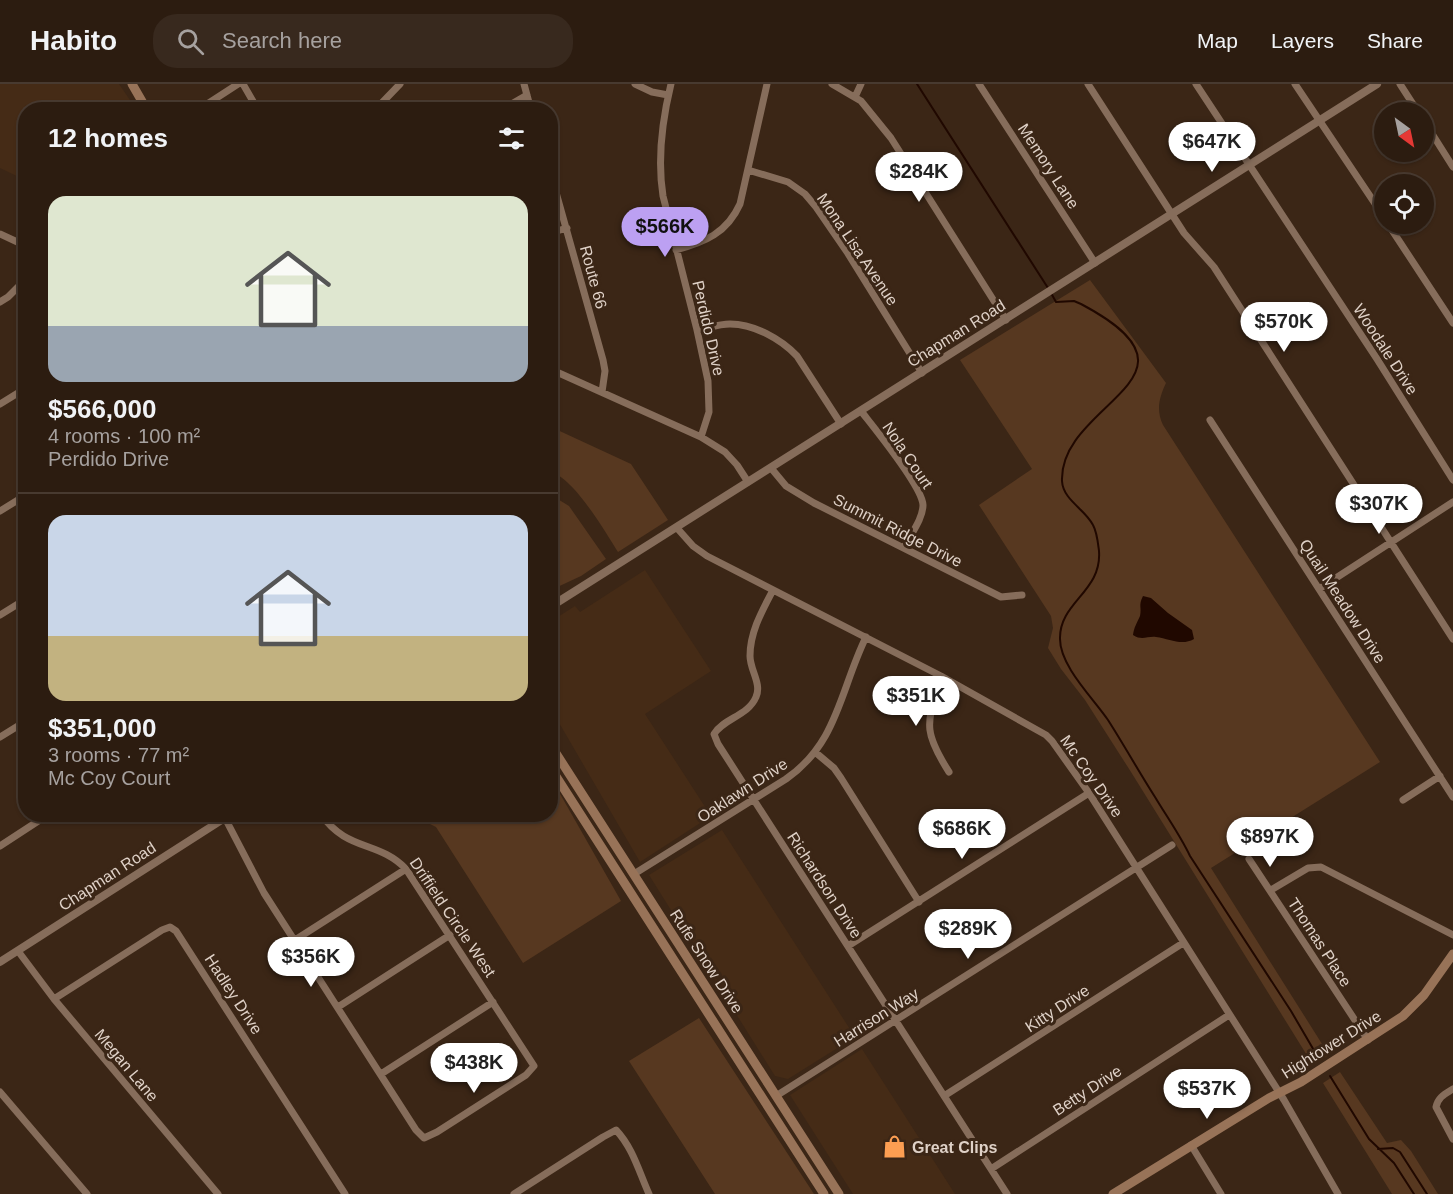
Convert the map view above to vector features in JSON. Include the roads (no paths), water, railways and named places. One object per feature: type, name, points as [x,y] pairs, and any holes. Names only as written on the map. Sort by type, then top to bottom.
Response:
[{"type":"main road","points":[[132,84],[142,102]]},
{"type":"main road","name":"Rufe Snow Drive","points":[[558,756],[839,1194]]},
{"type":"main road","name":"Rufe Snow Drive","points":[[558,779],[824,1194]]},
{"type":"main road","name":"Hightower Drive","points":[[1116,1193],[1191,1145],[1368,1040],[1414,1007],[1453,954]]},
{"type":"street","points":[[210,102],[238,84]]},
{"type":"street","points":[[243,84],[253,102]]},
{"type":"street","points":[[383,102],[400,84]]},
{"type":"street","points":[[524,84],[529,102]]},
{"type":"street","points":[[635,84],[652,92],[668,95]]},
{"type":"street","name":"Perdido Drive","points":[[671,84],[659,152],[659,176],[710,393],[709,412],[701,437]]},
{"type":"street","points":[[676,250],[699,244],[721,231],[729,223],[740,204],[767,84]]},
{"type":"street","points":[[832,84],[855,97],[869,110],[891,138],[1006,320]]},
{"type":"street","points":[[855,97],[861,84]]},
{"type":"street","name":"Memory Lane","points":[[979,84],[1095,264]]},
{"type":"street","points":[[1088,84],[1184,233],[1214,267],[1453,639]]},
{"type":"street","name":"Woodale Drive","points":[[1196,84],[1377,359],[1453,480]]},
{"type":"street","points":[[1295,84],[1374,203]]},
{"type":"street","name":"Chapman Road","points":[[558,603],[1377,84]]},
{"type":"street","points":[[1400,84],[1412,102]]},
{"type":"street","points":[[515,102],[527,95]]},
{"type":"street","points":[[1434,137],[1453,167]]},
{"type":"street","name":"Mona Lisa Avenue","points":[[748,170],[788,182],[805,194],[847,252],[922,373]]},
{"type":"street","name":"Route 66","points":[[558,198],[603,360],[605,371],[602,392]]},
{"type":"street","points":[[558,231],[567,228]]},
{"type":"street","points":[[0,234],[18,242]]},
{"type":"street","points":[[1395,234],[1453,323]]},
{"type":"street","points":[[0,302],[18,287]]},
{"type":"street","points":[[697,330],[732,324],[756,330],[788,346],[841,424]]},
{"type":"street","points":[[558,373],[701,437],[725,452],[748,482]]},
{"type":"street","points":[[0,404],[18,393]]},
{"type":"street","name":"Nola Court","points":[[861,411],[910,477],[922,501],[923,507],[919,520],[904,548]]},
{"type":"street","name":"Quail Meadow Drive","points":[[1210,420],[1453,797]]},
{"type":"street","name":"Summit Ridge Drive","points":[[771,468],[786,486],[904,548],[1001,597],[1022,595]]},
{"type":"street","points":[[0,511],[18,500]]},
{"type":"street","points":[[1319,589],[1453,502]]},
{"type":"street","name":"Mc Coy Drive","points":[[677,528],[693,546],[707,556],[941,676],[1046,735],[1062,752],[1184,942],[1279,1092],[1338,1194]]},
{"type":"street","name":"Richardson Drive","points":[[773,590],[751,641],[751,664],[758,692],[750,707],[719,726],[714,734],[718,744],[1007,1194]]},
{"type":"street","points":[[0,615],[18,604]]},
{"type":"street","name":"Oaklawn Drive","points":[[634,874],[799,770],[815,752],[831,728],[849,674],[866,637]]},
{"type":"street","points":[[941,676],[928,727],[932,741],[949,772]]},
{"type":"street","points":[[0,737],[18,726]]},
{"type":"street","points":[[815,752],[834,768],[841,778],[919,902]]},
{"type":"street","points":[[1403,800],[1440,776]]},
{"type":"street","points":[[848,946],[1089,793]]},
{"type":"street","points":[[0,846],[37,822]]},
{"type":"street","name":"Chapman Road","points":[[0,962],[219,822]]},
{"type":"street","points":[[231,822],[264,893],[381,1074],[493,1002]]},
{"type":"street","name":"Driffield Circle West","points":[[328,822],[347,840],[395,857],[406,869],[534,1066],[526,1075],[424,1138],[416,1130],[381,1074]]},
{"type":"street","name":"Harrison Way","points":[[776,1096],[1172,845]]},
{"type":"street","name":"Thomas Place","points":[[1249,859],[1368,1040]]},
{"type":"street","points":[[1271,890],[1308,868],[1320,867],[1453,935]]},
{"type":"street","points":[[295,940],[406,869]]},
{"type":"street","name":"Hadley Drive","points":[[54,999],[162,930],[170,927],[176,931],[342,1193]]},
{"type":"street","points":[[338,1007],[450,935]]},
{"type":"street","name":"Kitty Drive","points":[[944,1096],[1184,942]]},
{"type":"street","name":"Megan Lane","points":[[18,951],[54,999],[218,1194]]},
{"type":"street","name":"Betty Drive","points":[[991,1168],[1229,1015]]},
{"type":"street","points":[[1453,1089],[1437,1101],[1436,1111],[1453,1139]]},
{"type":"street","points":[[0,1092],[87,1194]]},
{"type":"street","points":[[514,1194],[616,1130],[624,1139],[650,1194]]},
{"type":"street","points":[[1191,1145],[1221,1194]]},
{"type":"waterway","points":[[917,84],[1048,288]]},
{"type":"waterway","points":[[1051,293],[1056,302],[1074,301],[1081,304],[1120,330],[1137,352],[1136,372],[1123,391],[1083,430],[1068,454],[1062,481],[1063,488],[1093,525],[1099,551],[1094,577],[1066,615],[1060,639],[1061,649],[1071,671],[1108,720],[1190,856],[1291,1011],[1319,1059]]},
{"type":"waterway","points":[[1330,1076],[1369,1139],[1394,1163],[1414,1194]]},
{"type":"waterway","points":[[1378,1149],[1393,1148],[1400,1152],[1427,1194]]},
{"type":"place","name":"Great Clips","points":[[894,1147]]}]
